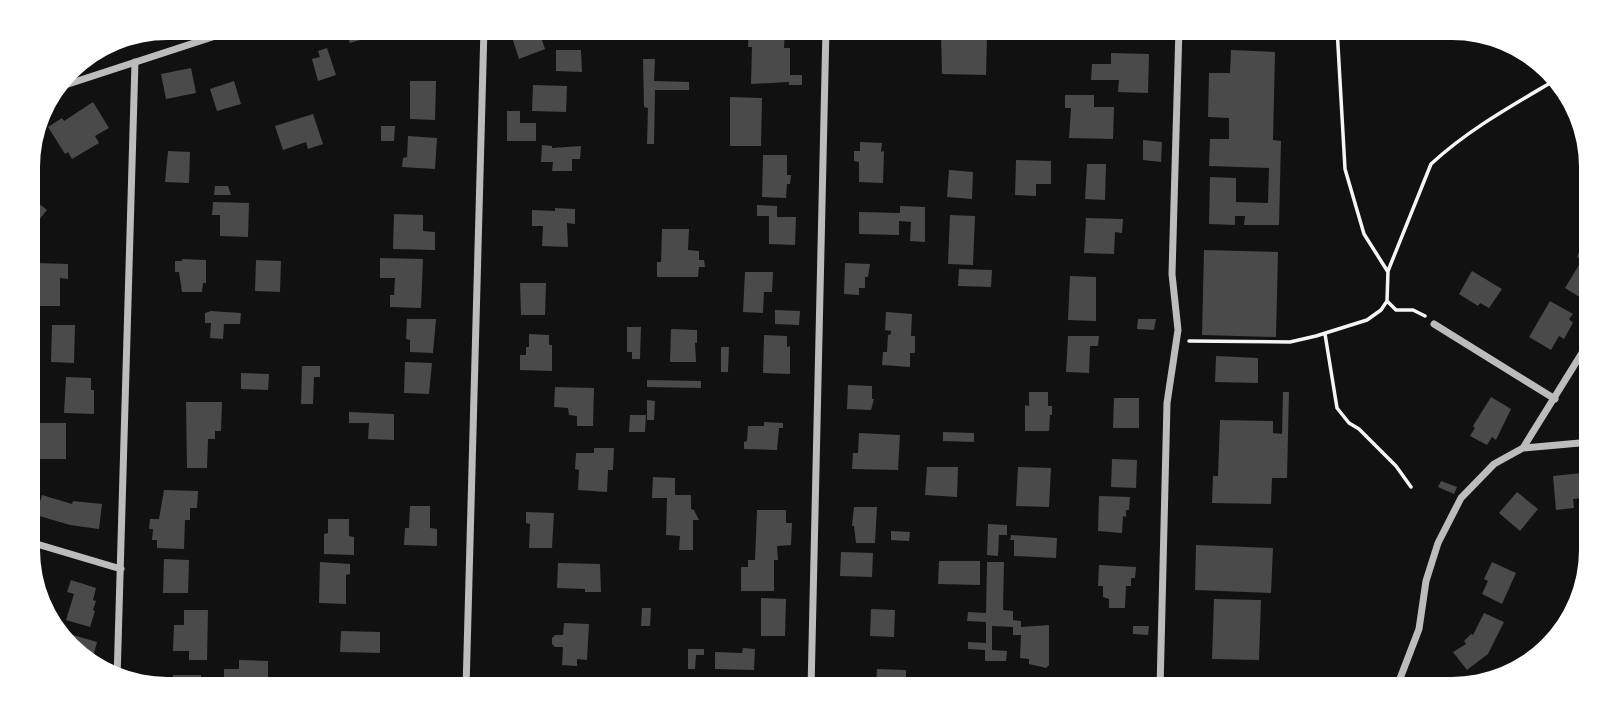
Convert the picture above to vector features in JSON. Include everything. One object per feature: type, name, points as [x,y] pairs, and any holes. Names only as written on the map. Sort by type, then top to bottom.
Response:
[{"type":"street","points":[[811,677],[826,40]]},
{"type":"street","points":[[1160,676],[1167,404],[1176,338],[1172,274],[1179,40]]},
{"type":"street","points":[[74,82],[200,41]]},
{"type":"street","points":[[466,677],[484,41]]},
{"type":"street","points":[[117,666],[135,62]]},
{"type":"street","points":[[1435,325],[1555,398]]},
{"type":"street","points":[[1524,448],[1579,358]]},
{"type":"street","points":[[1401,676],[1419,629],[1426,581],[1438,543],[1461,498],[1494,464],[1524,448],[1579,443]]},
{"type":"street","points":[[40,545],[121,569]]},
{"type":"path","points":[[1338,40],[1345,169],[1364,234],[1390,274]]},
{"type":"path","points":[[1176,338],[1183,339],[1185,343],[1189,340],[1290,342],[1367,320],[1381,310],[1387,300],[1390,274],[1388,271],[1431,164],[1503,110],[1547,85]]},
{"type":"path","points":[[1387,300],[1396,310],[1413,310],[1437,322],[1435,325]]},
{"type":"path","points":[[1325,334],[1337,408],[1349,424],[1359,429],[1396,466],[1411,487]]},
{"type":"building","points":[[941,40],[987,40],[986,75],[942,74]]},
{"type":"building","points":[[513,41],[542,41],[545,49],[519,59]]},
{"type":"building","points":[[748,41],[784,41],[784,48],[790,48],[790,75],[802,75],[802,85],[789,85],[789,82],[751,84],[752,47],[748,47]]},
{"type":"building","points":[[327,48],[336,75],[318,81],[312,59],[320,57],[318,51]]},
{"type":"building","points":[[556,50],[581,50],[582,72],[556,71]]},
{"type":"building","points":[[1231,50],[1275,52],[1273,140],[1281,141],[1279,225],[1244,225],[1245,216],[1235,216],[1235,225],[1209,224],[1210,177],[1236,178],[1236,202],[1268,203],[1269,168],[1209,166],[1210,139],[1229,139],[1229,118],[1208,117],[1209,73],[1230,73]]},
{"type":"building","points":[[1111,53],[1149,54],[1148,93],[1118,92],[1119,80],[1091,80],[1092,64],[1111,64]]},
{"type":"building","points":[[643,59],[655,59],[654,81],[689,82],[689,90],[655,90],[654,144],[647,144],[648,108],[644,107]]},
{"type":"building","points":[[191,68],[196,93],[166,99],[161,74]]},
{"type":"building","points":[[234,81],[241,104],[217,111],[210,89]]},
{"type":"building","points":[[410,81],[436,81],[435,120],[410,119]]},
{"type":"building","points":[[533,85],[567,86],[566,112],[532,111]]},
{"type":"building","points":[[1065,95],[1094,95],[1094,107],[1114,107],[1113,139],[1069,138],[1071,108],[1065,108]]},
{"type":"building","points":[[730,97],[762,98],[761,146],[730,146]]},
{"type":"building","points":[[93,102],[109,128],[95,136],[99,143],[72,159],[68,152],[65,154],[48,127],[62,118],[64,121]]},
{"type":"building","points":[[507,111],[520,111],[520,123],[536,123],[536,141],[507,141]]},
{"type":"building","points":[[313,114],[323,144],[308,149],[306,142],[283,150],[275,126]]},
{"type":"building","points":[[381,126],[395,126],[394,141],[381,141]]},
{"type":"building","points":[[408,136],[437,138],[435,169],[402,167],[403,158],[407,157]]},
{"type":"building","points":[[1143,140],[1162,142],[1161,162],[1143,160]]},
{"type":"building","points":[[860,142],[882,143],[883,183],[859,182],[859,162],[854,161],[854,151],[860,151]]},
{"type":"building","points":[[542,145],[552,148],[581,146],[580,159],[572,159],[572,171],[552,171],[553,162],[541,162]]},
{"type":"building","points":[[168,151],[190,152],[189,183],[165,182]]},
{"type":"building","points":[[763,155],[787,155],[787,175],[791,175],[786,198],[762,197]]},
{"type":"building","points":[[1016,160],[1051,161],[1051,184],[1036,184],[1036,196],[1015,195]]},
{"type":"building","points":[[1087,164],[1106,164],[1105,200],[1085,199]]},
{"type":"building","points":[[949,170],[973,172],[972,199],[947,197]]},
{"type":"building","points":[[215,186],[228,186],[231,195],[214,195]]},
{"type":"building","points":[[213,202],[249,203],[248,237],[220,236],[220,215],[212,215]]},
{"type":"building","points":[[41,205],[47,210],[41,218]]},
{"type":"building","points":[[757,205],[777,206],[777,217],[796,217],[795,245],[769,244],[769,216],[757,216]]},
{"type":"building","points":[[900,206],[925,207],[925,242],[910,241],[911,222],[899,221],[899,235],[859,234],[859,212],[900,213]]},
{"type":"building","points":[[555,208],[575,209],[575,224],[567,223],[568,247],[542,246],[543,226],[532,226],[532,210],[555,211]]},
{"type":"building","points":[[394,214],[423,215],[423,231],[435,232],[435,250],[393,249]]},
{"type":"building","points":[[950,215],[975,216],[973,265],[948,264]]},
{"type":"building","points":[[1086,218],[1123,219],[1122,233],[1115,232],[1114,254],[1084,253]]},
{"type":"building","points":[[662,229],[689,229],[688,250],[699,251],[699,260],[704,260],[705,267],[699,267],[698,277],[657,277],[657,262],[661,262]]},
{"type":"building","points":[[1204,250],[1278,252],[1276,337],[1202,335]]},
{"type":"building","points":[[380,258],[423,259],[421,308],[390,307],[395,278],[380,278]]},
{"type":"building","points":[[206,260],[206,283],[203,283],[202,292],[182,292],[179,272],[175,272],[175,261]]},
{"type":"building","points":[[256,260],[281,261],[280,292],[255,291]]},
{"type":"building","points":[[41,263],[68,264],[68,279],[60,278],[60,306],[41,306]]},
{"type":"building","points":[[845,263],[870,264],[868,277],[865,277],[865,288],[859,288],[859,295],[844,294]]},
{"type":"building","points":[[1579,265],[1579,297],[1565,288]]},
{"type":"building","points":[[959,269],[992,270],[991,287],[958,286]]},
{"type":"building","points":[[1472,271],[1502,289],[1489,308],[1480,303],[1478,306],[1459,294]]},
{"type":"building","points":[[745,272],[773,272],[772,292],[764,292],[763,313],[743,312]]},
{"type":"building","points":[[1070,276],[1096,277],[1096,321],[1068,320]]},
{"type":"building","points":[[520,283],[546,283],[545,315],[521,315]]},
{"type":"building","points":[[1550,301],[1573,314],[1569,319],[1573,323],[1564,339],[1559,336],[1551,350],[1529,337]]},
{"type":"building","points":[[775,310],[800,311],[799,325],[775,324]]},
{"type":"building","points":[[886,312],[912,314],[911,336],[915,336],[915,353],[910,353],[910,367],[882,365],[883,352],[887,352],[888,335],[891,334],[891,331],[885,330]]},
{"type":"building","points":[[205,313],[241,313],[240,324],[224,324],[223,339],[210,338],[211,323],[205,323]]},
{"type":"building","points":[[407,319],[436,319],[433,353],[410,352],[410,340],[406,339]]},
{"type":"building","points":[[1138,319],[1156,319],[1154,330],[1137,329]]},
{"type":"building","points":[[52,325],[75,325],[74,363],[51,362]]},
{"type":"building","points":[[627,327],[641,327],[640,359],[632,359],[632,352],[627,352]]},
{"type":"building","points":[[671,329],[697,330],[696,362],[670,362]]},
{"type":"building","points":[[529,334],[549,335],[549,345],[552,345],[552,371],[520,370],[520,355],[526,355]]},
{"type":"building","points":[[764,335],[787,336],[787,347],[790,346],[790,374],[763,373]]},
{"type":"building","points":[[1068,336],[1099,336],[1098,346],[1090,346],[1089,373],[1066,372]]},
{"type":"building","points":[[721,347],[729,347],[728,372],[721,372]]},
{"type":"building","points":[[1216,356],[1258,358],[1258,383],[1215,382]]},
{"type":"building","points":[[405,362],[432,363],[429,394],[404,393]]},
{"type":"building","points":[[302,366],[320,366],[320,377],[314,377],[313,404],[301,404]]},
{"type":"building","points":[[241,373],[269,374],[268,390],[241,389]]},
{"type":"building","points":[[66,377],[91,378],[94,414],[64,413]]},
{"type":"building","points":[[647,380],[701,381],[701,388],[647,387]]},
{"type":"building","points":[[848,385],[872,386],[874,399],[871,410],[847,409]]},
{"type":"building","points":[[555,387],[594,388],[593,426],[577,426],[577,416],[569,415],[568,408],[554,407]]},
{"type":"building","points":[[1029,392],[1048,392],[1048,406],[1052,406],[1049,431],[1025,431],[1025,405],[1029,406]]},
{"type":"building","points":[[1283,392],[1289,392],[1287,478],[1272,478],[1271,504],[1212,503],[1213,476],[1218,476],[1220,420],[1273,421],[1273,433],[1282,434]]},
{"type":"building","points":[[1491,397],[1511,409],[1496,440],[1492,437],[1487,445],[1470,436]]},
{"type":"building","points":[[1114,398],[1139,398],[1139,428],[1113,428]]},
{"type":"building","points":[[647,400],[655,401],[654,420],[647,420]]},
{"type":"building","points":[[186,402],[222,402],[221,431],[215,431],[215,439],[208,439],[207,468],[187,468]]},
{"type":"building","points":[[349,412],[394,414],[394,440],[368,439],[369,423],[349,423]]},
{"type":"building","points":[[630,415],[646,415],[645,432],[629,432]]},
{"type":"building","points":[[764,422],[783,423],[783,428],[779,428],[777,450],[744,449],[748,426],[764,426]]},
{"type":"building","points":[[40,423],[66,423],[66,459],[40,459]]},
{"type":"building","points":[[943,432],[974,433],[974,442],[943,441]]},
{"type":"building","points":[[859,433],[900,435],[898,470],[852,469],[853,453],[858,453]]},
{"type":"building","points":[[594,448],[614,448],[613,470],[608,470],[607,492],[578,490],[576,453],[594,453]]},
{"type":"building","points":[[1112,459],[1137,460],[1136,488],[1111,487]]},
{"type":"building","points":[[927,467],[958,467],[957,497],[925,495]]},
{"type":"building","points":[[1018,467],[1051,468],[1049,507],[1016,506]]},
{"type":"building","points":[[1579,473],[1579,498],[1573,499],[1574,508],[1556,510],[1553,476]]},
{"type":"building","points":[[653,477],[675,478],[675,495],[691,495],[691,509],[699,520],[693,520],[693,550],[679,550],[680,536],[666,535],[667,498],[652,498]]},
{"type":"building","points":[[1441,481],[1457,487],[1454,494],[1438,487]]},
{"type":"building","points":[[164,490],[198,491],[197,508],[190,508],[190,520],[185,520],[184,549],[157,548],[157,540],[152,540],[150,519],[159,519]]},
{"type":"building","points":[[1517,492],[1538,509],[1520,531],[1499,513]]},
{"type":"building","points":[[42,495],[72,504],[73,501],[102,504],[99,529],[70,525],[40,516]]},
{"type":"building","points":[[1099,496],[1130,497],[1129,510],[1126,510],[1126,517],[1123,516],[1122,533],[1098,531]]},
{"type":"building","points":[[410,506],[430,506],[430,528],[437,529],[437,546],[404,545],[405,528],[409,528]]},
{"type":"building","points":[[854,507],[877,507],[875,543],[856,543],[852,526]]},
{"type":"building","points":[[757,510],[786,510],[786,523],[792,523],[791,545],[777,546],[774,591],[741,591],[741,567],[748,567],[748,560],[755,560]]},
{"type":"building","points":[[526,512],[554,513],[552,548],[529,548],[530,524],[526,523]]},
{"type":"building","points":[[328,519],[349,519],[349,536],[354,537],[354,555],[324,554],[324,534],[328,533]]},
{"type":"building","points":[[988,524],[1007,525],[1007,535],[999,535],[998,556],[987,555]]},
{"type":"building","points":[[891,531],[910,532],[909,541],[891,540]]},
{"type":"building","points":[[1011,535],[1057,538],[1056,558],[1014,556],[1014,540],[1010,540]]},
{"type":"building","points":[[1196,545],[1273,548],[1271,593],[1195,590]]},
{"type":"building","points":[[841,552],[873,553],[872,577],[840,576]]},
{"type":"building","points":[[164,559],[189,560],[188,593],[163,593]]},
{"type":"building","points":[[939,561],[980,561],[980,585],[938,584]]},
{"type":"building","points":[[320,562],[350,564],[350,574],[346,575],[346,604],[319,603]]},
{"type":"building","points":[[987,562],[1004,562],[1003,610],[1013,611],[1013,620],[1021,621],[1021,627],[1049,625],[1049,665],[1046,668],[1029,664],[1029,659],[1020,658],[1021,635],[1013,635],[1013,627],[992,626],[992,650],[1007,651],[1006,661],[985,661],[985,650],[968,649],[968,642],[986,643],[986,622],[967,621],[968,612],[986,613]]},
{"type":"building","points":[[1492,562],[1516,573],[1502,604],[1482,594],[1488,581],[1484,579]]},
{"type":"building","points":[[558,563],[600,564],[601,592],[557,588]]},
{"type":"building","points":[[1099,565],[1136,567],[1131,586],[1126,586],[1125,608],[1109,608],[1109,599],[1103,597],[1103,586],[1098,586]]},
{"type":"building","points":[[71,580],[96,588],[93,600],[96,601],[95,611],[90,627],[66,620],[74,594],[67,592]]},
{"type":"building","points":[[761,598],[786,599],[785,636],[761,636]]},
{"type":"building","points":[[1214,599],[1261,600],[1259,660],[1212,659]]},
{"type":"building","points":[[642,608],[651,608],[650,626],[641,626]]},
{"type":"building","points":[[871,609],[895,610],[894,637],[870,636]]},
{"type":"building","points":[[184,610],[208,610],[207,660],[189,660],[189,651],[173,651],[174,625],[184,625]]},
{"type":"building","points":[[1484,613],[1504,622],[1488,654],[1467,670],[1453,652],[1466,644],[1464,641],[1473,635]]},
{"type":"building","points":[[564,623],[589,624],[587,660],[577,659],[577,666],[562,665],[563,647],[555,647],[552,644],[555,635],[563,635]]},
{"type":"building","points":[[1133,626],[1149,626],[1148,635],[1133,634]]},
{"type":"building","points":[[341,631],[380,632],[380,653],[340,652]]},
{"type":"building","points":[[75,636],[97,642],[94,653]]},
{"type":"building","points":[[743,648],[755,649],[754,670],[715,669],[715,652],[742,653]]},
{"type":"building","points":[[688,649],[704,649],[704,655],[696,655],[695,669],[688,669]]},
{"type":"building","points":[[239,660],[268,661],[268,677],[224,677],[224,669],[239,669]]},
{"type":"building","points":[[877,669],[906,670],[906,676],[877,676]]},
{"type":"building","points":[[173,675],[201,675],[201,677]]}]
